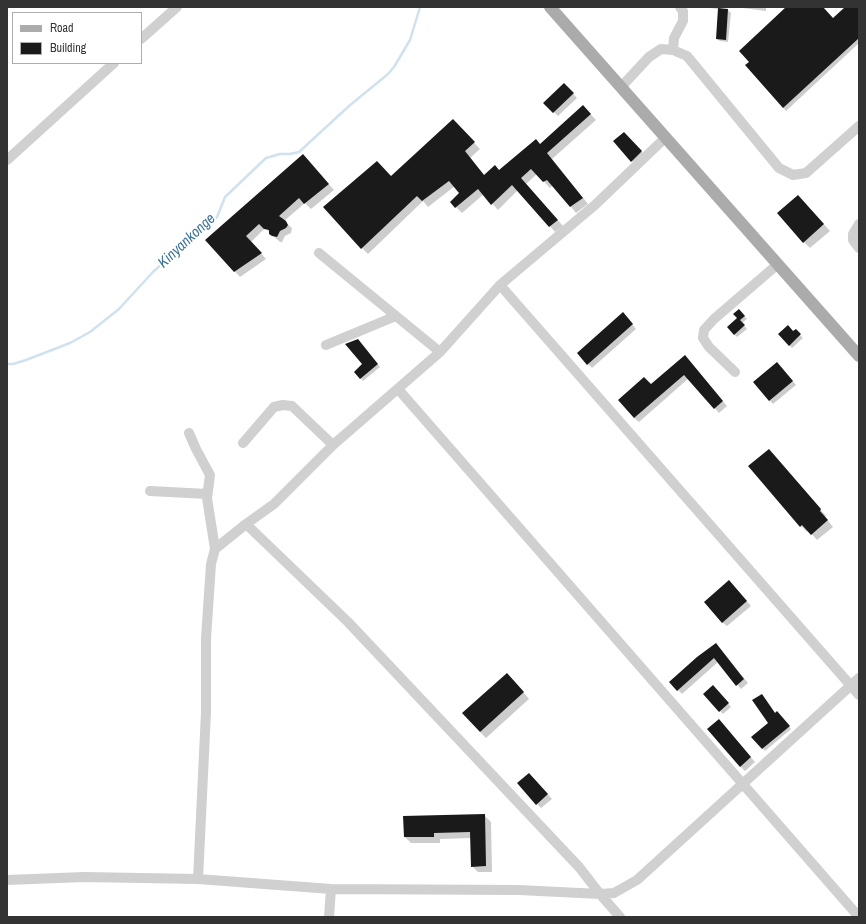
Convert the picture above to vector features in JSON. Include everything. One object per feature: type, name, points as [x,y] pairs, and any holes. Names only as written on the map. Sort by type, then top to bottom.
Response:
[{"type":"main road","points":[[550,7],[778,264],[857,349]]},
{"type":"street","points":[[142,38],[177,7]]},
{"type":"street","points":[[673,50],[674,38],[683,21],[683,11],[680,7]]},
{"type":"street","points":[[621,87],[649,57],[661,49],[673,50],[687,56],[779,168],[793,175],[806,173],[859,126]]},
{"type":"street","points":[[7,160],[113,64]]},
{"type":"street","points":[[215,550],[246,524],[274,504],[333,445],[440,352],[500,286],[595,205],[665,138]]},
{"type":"street","points":[[859,224],[853,234],[853,240],[859,248]]},
{"type":"street","points":[[319,253],[440,352]]},
{"type":"street","points":[[734,372],[709,347],[703,338],[704,330],[714,319],[778,264]]},
{"type":"street","points":[[500,286],[859,695]]},
{"type":"street","points":[[326,345],[396,316]]},
{"type":"street","points":[[398,389],[859,917]]},
{"type":"street","points":[[243,443],[274,407],[283,405],[292,406],[333,445]]},
{"type":"street","points":[[189,433],[210,476],[207,494],[215,550],[211,564],[206,638],[206,712],[198,879]]},
{"type":"street","points":[[150,490],[207,494]]},
{"type":"street","points":[[246,524],[348,622],[580,868],[620,917]]},
{"type":"street","points":[[7,880],[84,877],[198,879],[331,889],[519,890],[600,894],[614,893],[637,880],[859,678]]},
{"type":"street","points":[[330,917],[331,889]]},
{"type":"building","points":[[786,7],[823,7],[833,18],[845,7],[859,7],[859,38],[783,108],[745,65],[749,62],[739,51]]},
{"type":"building","points":[[718,8],[728,9],[726,40],[716,39]]},
{"type":"building","points":[[564,83],[574,93],[553,113],[543,103]]},
{"type":"building","points":[[583,105],[591,114],[547,153],[583,198],[570,207],[547,180],[543,182],[531,169],[521,178],[558,220],[549,227],[512,185],[491,205],[478,189],[455,208],[450,202],[459,193],[449,181],[422,201],[417,196],[361,249],[323,207],[377,161],[391,176],[453,119],[475,142],[465,151],[484,175],[495,165],[499,170],[536,139],[540,144]]},
{"type":"building","points":[[624,132],[642,151],[631,162],[613,141]]},
{"type":"building","points":[[303,154],[329,184],[304,204],[299,198],[279,216],[286,221],[288,225],[280,231],[277,237],[269,234],[269,230],[264,229],[259,224],[246,236],[262,253],[234,272],[205,240]]},
{"type":"building","points":[[798,195],[824,224],[803,243],[777,213]]},
{"type":"building","points":[[739,309],[745,316],[740,320],[745,325],[734,335],[727,327],[737,318],[733,314]]},
{"type":"building","points":[[623,312],[633,324],[587,365],[577,353]]},
{"type":"building","points":[[788,325],[793,331],[796,329],[801,334],[789,346],[778,334]]},
{"type":"building","points":[[358,339],[378,364],[360,379],[354,372],[362,364],[345,344]]},
{"type":"building","points":[[685,355],[723,401],[714,409],[684,375],[634,418],[618,400],[644,377],[651,384]]},
{"type":"building","points":[[777,362],[793,381],[769,401],[753,382]]},
{"type":"building","points":[[769,449],[821,509],[820,511],[828,520],[811,535],[802,525],[800,527],[748,466]]},
{"type":"building","points":[[729,580],[747,601],[722,623],[704,602]]},
{"type":"building","points":[[716,643],[744,679],[736,686],[714,658],[677,691],[669,682],[697,657]]},
{"type":"building","points":[[507,673],[524,692],[480,732],[462,713]]},
{"type":"building","points":[[713,685],[729,703],[719,712],[703,694]]},
{"type":"building","points":[[762,694],[775,713],[777,711],[790,726],[762,749],[751,737],[768,723],[752,700]]},
{"type":"building","points":[[719,719],[751,757],[740,767],[707,729]]},
{"type":"building","points":[[529,773],[548,794],[536,805],[517,783]]},
{"type":"building","points":[[485,814],[486,866],[471,867],[470,832],[434,833],[434,837],[404,837],[403,816]]},
{"type":"waterway","name":"Kinyankonge","points":[[7,364],[13,364],[26,360],[70,343],[90,332],[119,309],[152,273],[217,217],[225,197],[266,158],[280,154],[299,152],[349,106],[388,74],[394,67],[410,40],[420,7]]}]
